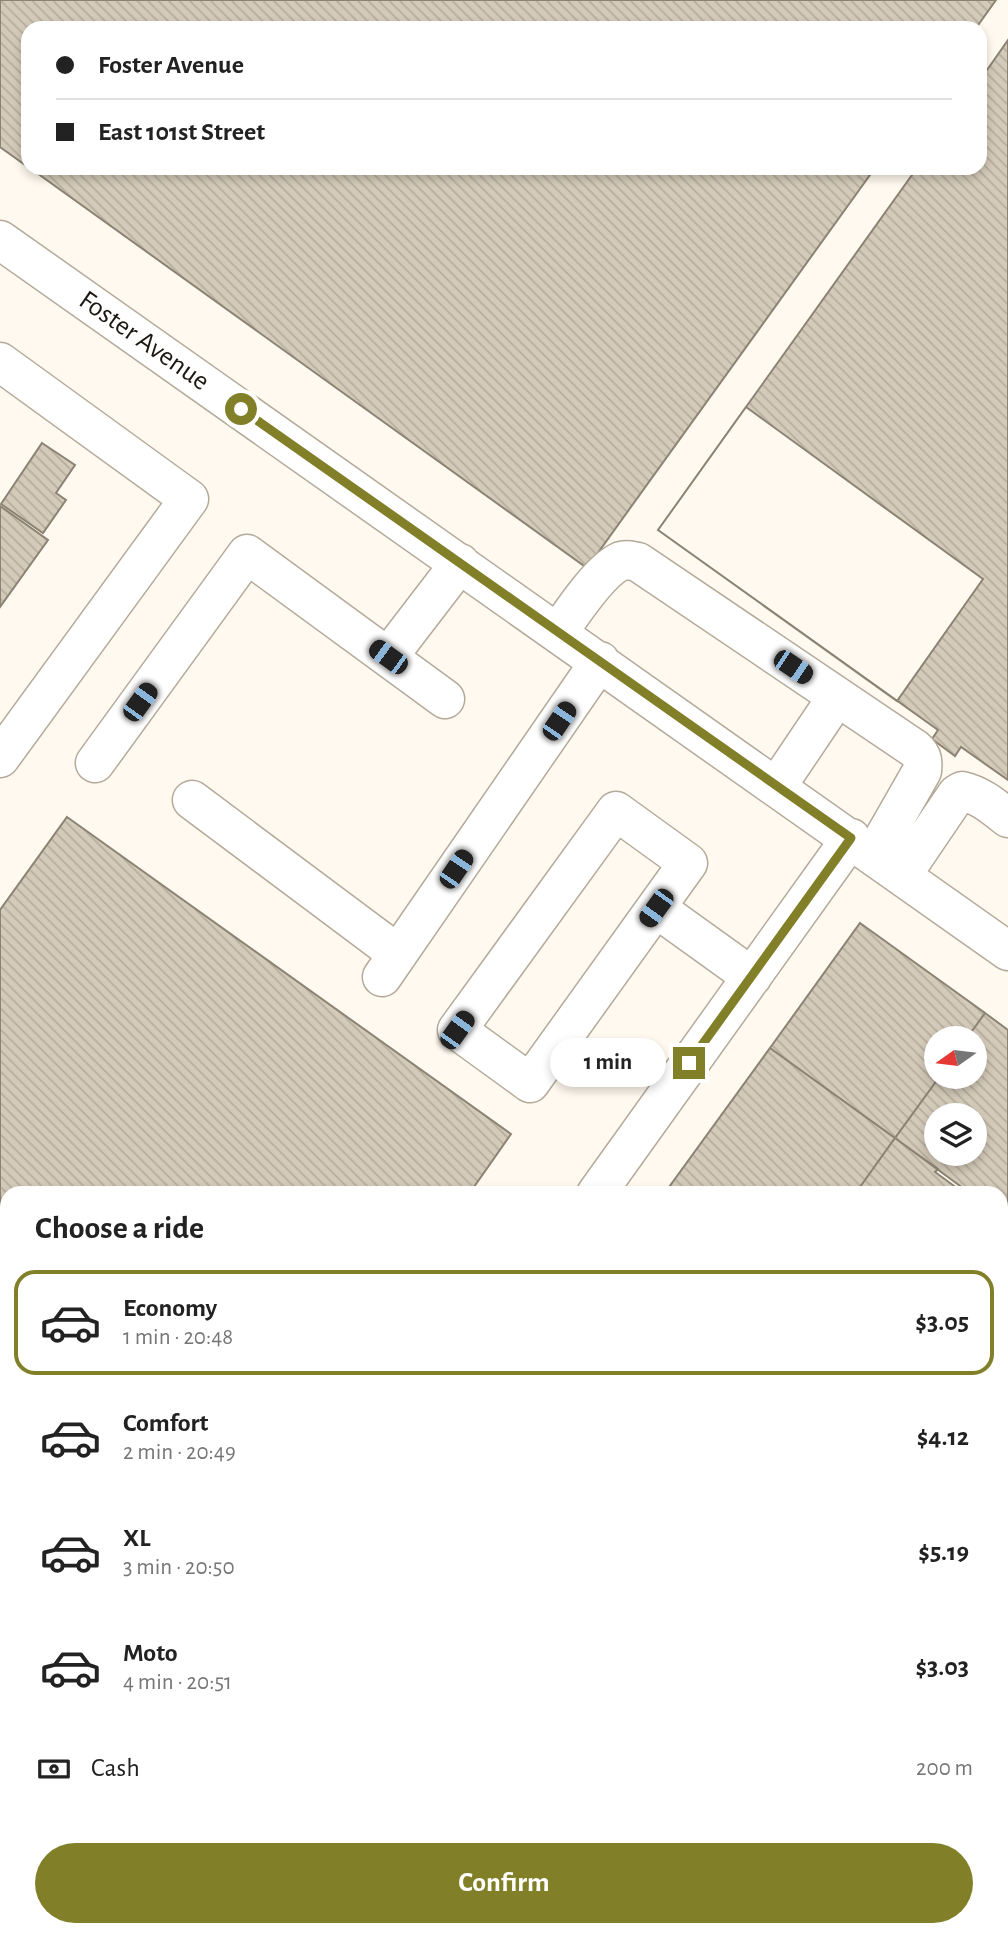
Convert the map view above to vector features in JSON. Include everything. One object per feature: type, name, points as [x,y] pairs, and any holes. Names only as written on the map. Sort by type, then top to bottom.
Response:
[{"type":"street","name":"Foster Avenue","points":[[0,240],[1008,951]]},
{"type":"street","points":[[0,362],[189,499],[0,758]]},
{"type":"street","points":[[95,763],[247,554],[445,699]]},
{"type":"street","points":[[558,633],[577,604],[597,582],[621,561],[638,562],[915,749],[923,762],[922,771],[876,856]]},
{"type":"street","points":[[388,657],[460,564]]},
{"type":"street","points":[[192,800],[390,965],[600,662]]},
{"type":"street","points":[[777,786],[837,697]]},
{"type":"street","points":[[602,1186],[752,977],[876,856],[962,791],[980,798],[1008,818]]},
{"type":"street","points":[[616,811],[688,863],[656,908],[530,1083],[457,1030],[616,811]]},
{"type":"street","points":[[656,908],[752,977]]},
{"type":"building","points":[[0,0],[996,0],[981,21],[21,21],[21,162],[0,147]]},
{"type":"building","points":[[1008,40],[1008,780],[961,747],[955,756],[932,739],[938,730],[658,530],[912,175],[987,175],[987,70]]},
{"type":"building","points":[[40,175],[870,175],[587,568]]},
{"type":"building","points":[[746,407],[983,579],[897,701],[658,530]]},
{"type":"building","points":[[42,443],[75,465],[56,493],[66,500],[43,533],[1,504]]},
{"type":"building","points":[[0,506],[48,540],[0,607]]},
{"type":"building","points":[[67,817],[511,1134],[475,1186],[0,1186],[0,910]]},
{"type":"building","points":[[860,923],[985,1013],[976,1026],[924,1026],[924,1089],[931,1089],[895,1138],[770,1048]]},
{"type":"building","points":[[985,1013],[1008,1030],[1008,1186],[960,1186],[933,1166],[987,1166],[987,1103],[924,1103],[924,1159],[895,1138],[931,1089],[987,1089],[987,1026],[976,1026]]},
{"type":"building","points":[[770,1048],[895,1138],[861,1186],[670,1186]]},
{"type":"building","points":[[895,1138],[924,1159],[924,1166],[934,1166],[938,1169],[935,1172],[954,1186],[861,1186]]},
{"type":"route","points":[[241,409],[851,838],[689,1063]]}]
